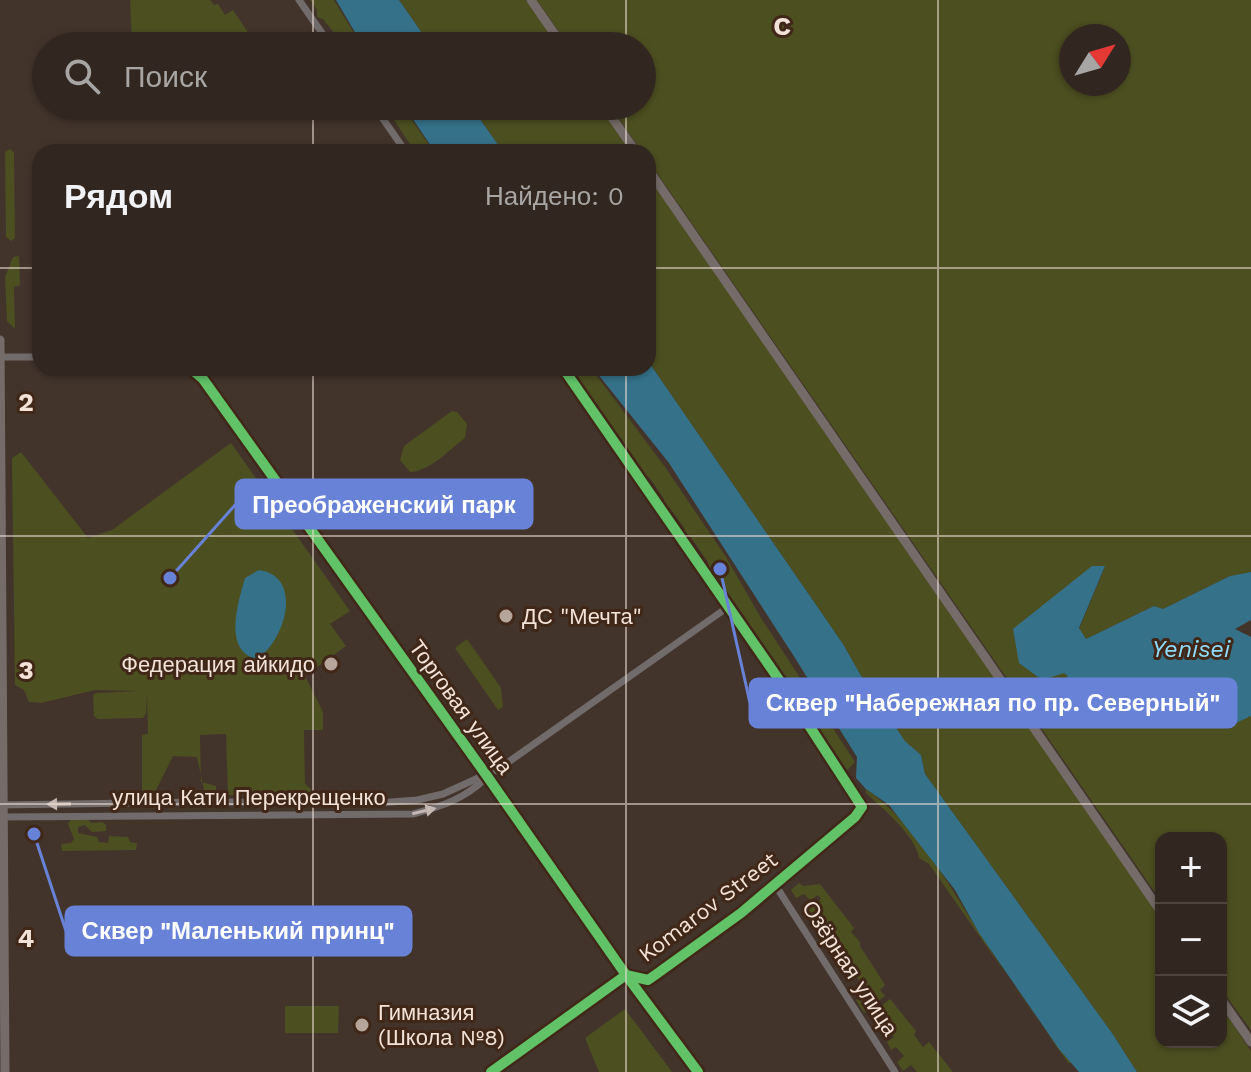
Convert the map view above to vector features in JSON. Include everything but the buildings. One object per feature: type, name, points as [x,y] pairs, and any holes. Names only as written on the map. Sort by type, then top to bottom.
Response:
[{"type":"main road","points":[[531,0],[553,32]]},
{"type":"main road","points":[[614,120],[630,144]]},
{"type":"main road","points":[[656,181],[1155,904]]},
{"type":"main road","points":[[0,340],[5,1072]]},
{"type":"main road","points":[[1227,1008],[1251,1042]]},
{"type":"street","points":[[299,0],[321,32]]},
{"type":"street","points":[[384,120],[400,144]]},
{"type":"street","points":[[0,357],[32,357]]},
{"type":"street","name":"Торговая улица","points":[[199,376],[698,1072]]},
{"type":"street","points":[[569,376],[728,607]]},
{"type":"street","name":"улица Кати Перекрещенко","points":[[2,817],[413,814],[457,800],[472,791],[487,776],[728,607]]},
{"type":"street","name":"Komarov Street","points":[[491,1072],[626,975],[648,980],[741,913],[855,817],[862,807],[728,607]]},
{"type":"street","name":"улица Кати Перекрещенко","points":[[2,805],[378,803],[443,794],[487,776]]},
{"type":"street","name":"Озёрная улица","points":[[774,883],[895,1072]]},
{"type":"green space","points":[[130,0],[210,0],[214,5],[218,4],[225,15],[233,10],[248,32],[131,32]]},
{"type":"green space","points":[[310,0],[334,0],[353,32],[333,32],[323,19],[317,17],[317,10]]},
{"type":"green space","points":[[399,0],[526,0],[548,32],[421,32]]},
{"type":"green space","points":[[537,0],[1251,0],[1251,572],[1230,576],[1163,609],[1154,606],[1086,639],[1079,629],[1105,567],[1092,566],[1064,673],[1123,702],[1142,702],[1160,685],[1236,722],[1251,716],[1251,1030],[1227,997],[1227,832],[1155,832],[1155,892],[656,172],[656,144],[636,144],[620,120],[656,120],[656,32],[559,32]]},
{"type":"green space","points":[[394,120],[412,120],[428,144],[410,144]]},
{"type":"green space","points":[[481,120],[609,120],[626,144],[497,144]]},
{"type":"green space","points":[[10,149],[14,153],[15,238],[11,241],[6,237],[5,152]]},
{"type":"green space","points":[[656,188],[1155,910],[1155,1048],[1227,1048],[1227,1016],[1251,1051],[1251,1072],[1137,1072],[925,774],[921,755],[905,741],[843,644],[656,373]]},
{"type":"green space","points":[[19,256],[20,285],[14,287],[15,329],[7,321],[5,277],[13,257]]},
{"type":"green space","points":[[597,376],[665,467],[726,557],[761,618],[855,762],[845,772],[819,735],[821,730],[806,708],[800,707],[799,698],[783,675],[777,673],[778,667],[760,641],[754,639],[756,635],[749,624],[744,624],[722,593],[724,585],[714,571],[710,572],[706,567],[708,562],[690,536],[685,538],[682,533],[685,529],[669,507],[665,508],[661,503],[664,499],[649,477],[644,478],[643,470],[628,449],[623,450],[620,445],[623,441],[605,418],[601,418],[597,412],[599,407],[582,385],[578,386],[574,380],[576,377]]},
{"type":"green space","points":[[452,411],[457,412],[467,424],[465,438],[432,464],[410,472],[400,460],[404,446]]},
{"type":"green space","points":[[231,443],[350,611],[330,624],[346,646],[305,676],[323,712],[323,730],[304,730],[305,784],[311,789],[310,795],[228,795],[226,734],[200,735],[201,775],[197,757],[173,756],[154,794],[142,794],[142,735],[148,734],[147,695],[143,718],[98,719],[94,716],[93,695],[138,691],[95,690],[41,703],[29,702],[24,690],[15,685],[12,458],[21,452],[88,538],[112,530]]},
{"type":"green space","points":[[467,639],[501,688],[503,707],[498,710],[455,648]]},
{"type":"green space","points":[[202,782],[216,786],[216,794],[205,794]]},
{"type":"green space","points":[[866,789],[915,836],[1008,978],[929,864],[919,858],[912,841],[866,793]]},
{"type":"green space","points":[[86,817],[91,823],[102,822],[106,825],[106,831],[92,832],[85,825],[78,827],[78,833],[108,843],[109,836],[128,837],[130,842],[137,843],[136,850],[62,851],[61,844],[71,843],[74,839],[68,824],[71,819]]},
{"type":"green space","points":[[799,883],[803,886],[820,884],[854,928],[851,932],[885,985],[880,990],[885,996],[864,1013],[856,1000],[867,992],[852,970],[845,974],[826,946],[835,940],[818,911],[810,916],[806,909],[821,899],[818,895],[810,900],[804,894],[796,898],[791,890]]},
{"type":"green space","points":[[890,999],[916,1031],[914,1035],[923,1047],[929,1042],[953,1072],[917,1072],[911,1065],[903,1071],[897,1062],[904,1056],[896,1047],[891,1050],[887,1042],[894,1037],[889,1030],[893,1026],[877,1009]]},
{"type":"green space","points":[[285,1006],[339,1006],[338,1033],[285,1033]]},
{"type":"green space","points":[[625,1009],[672,1072],[599,1072],[585,1038]]},
{"type":"green space","points":[[1041,1024],[1059,1048],[1071,1063],[1068,1063]]},
{"type":"water","points":[[336,0],[399,0],[421,32],[355,32]]},
{"type":"water","points":[[413,120],[481,120],[497,144],[430,144]]},
{"type":"water","points":[[656,373],[843,644],[905,741],[921,755],[925,774],[1137,1072],[1079,1072],[1059,1049],[979,933],[955,890],[889,805],[856,778],[857,757],[669,463],[599,376],[656,376]]},
{"type":"water","name":"Yenisei","points":[[1092,566],[1105,566],[1079,628],[1086,639],[1154,606],[1163,609],[1230,576],[1251,572],[1251,620],[1235,629],[1251,637],[1251,716],[1236,723],[1171,702],[1160,685],[1142,702],[1123,702],[1088,683],[1063,707],[1051,692],[1068,676],[1064,673],[1042,680],[1019,663],[1013,629]]},
{"type":"water","points":[[259,570],[273,575],[282,585],[286,598],[281,627],[266,651],[256,659],[239,646],[236,623],[245,578]]},
{"type":"cycle path","points":[[199,376],[698,1072]]},
{"type":"cycle path","points":[[491,1072],[626,975],[648,980],[658,973],[741,913],[855,817],[862,807],[782,684],[569,376]]},
{"type":"place","name":"Сквер \"Набережная по пр. Северный\"","points":[[720,569]]},
{"type":"place","name":"Преображенский парк","points":[[170,578]]},
{"type":"place","name":"ДС \"Мечта\"","points":[[506,616]]},
{"type":"place","name":"Федерация айкидо","points":[[331,664]]},
{"type":"place","name":"Сквер \"Маленький принц\"","points":[[34,834]]},
{"type":"place","name":"Гимназия (Школа №8)","points":[[362,1025]]}]
